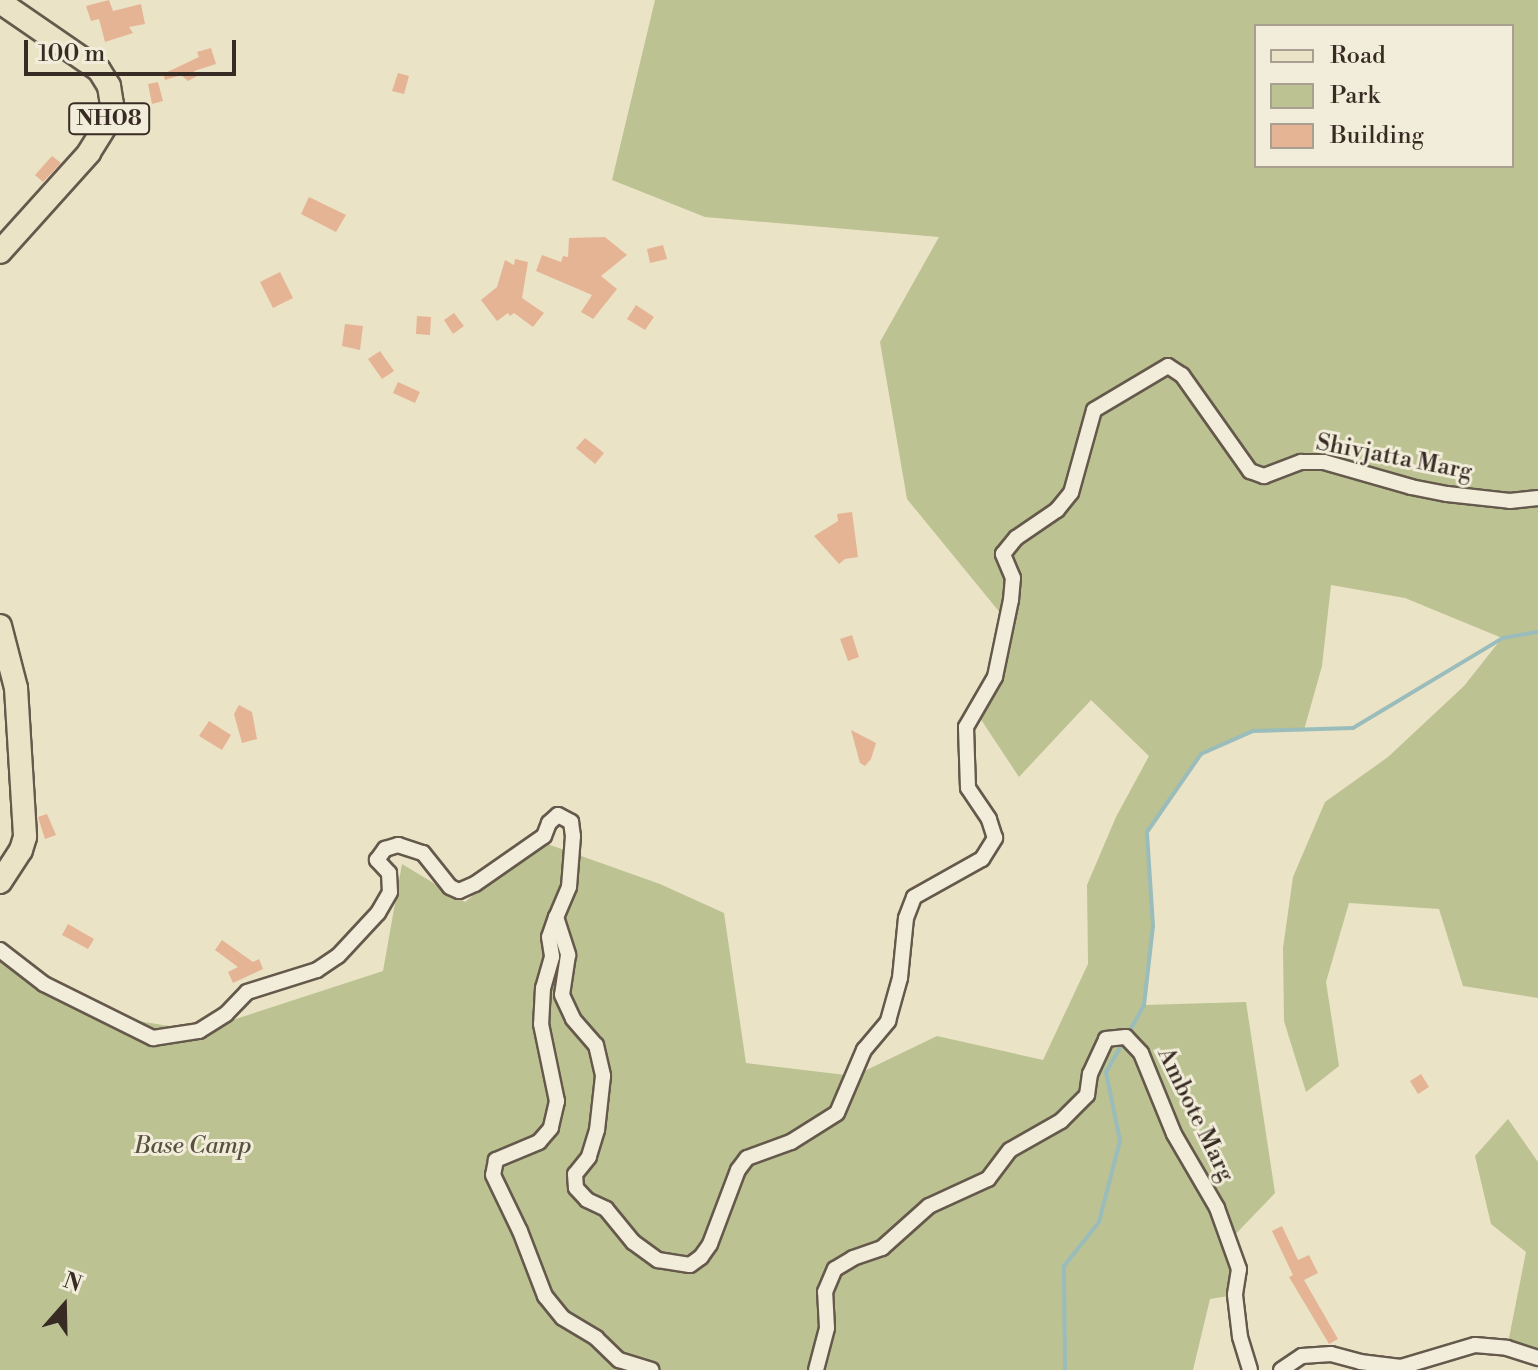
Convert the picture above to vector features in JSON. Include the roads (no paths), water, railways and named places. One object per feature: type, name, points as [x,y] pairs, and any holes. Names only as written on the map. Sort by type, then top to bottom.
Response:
[{"type":"main road","name":"NH08","points":[[0,2],[99,70],[109,86],[112,104],[108,122],[89,153],[0,252]]},
{"type":"main road","points":[[0,626],[16,688],[25,837],[21,850],[0,882]]},
{"type":"street","name":"Shivjatta Marg","points":[[556,917],[568,955],[562,995],[573,1019],[596,1045],[603,1076],[597,1130],[589,1157],[575,1174],[576,1188],[587,1200],[606,1209],[633,1242],[658,1260],[690,1265],[710,1244],[738,1170],[747,1158],[791,1142],[837,1113],[864,1050],[888,1021],[900,978],[906,918],[914,897],[982,859],[995,838],[989,819],[968,788],[966,727],[995,677],[1013,578],[1003,554],[1016,538],[1057,510],[1071,493],[1094,410],[1168,366],[1182,375],[1250,471],[1264,476],[1301,462],[1324,462],[1396,484],[1447,494],[1510,501],[1538,498]]},
{"type":"street","points":[[0,950],[44,984],[153,1038],[199,1031],[226,1014],[247,992],[317,970],[338,956],[378,913],[390,892],[389,873],[377,860],[385,849],[398,845],[423,853],[450,887],[459,891],[475,884],[544,836],[549,823],[558,815],[571,822],[573,853],[569,887],[549,937],[552,957],[543,988],[541,1024],[557,1101],[551,1128],[539,1142],[496,1160],[493,1175],[520,1231],[545,1296],[563,1318],[596,1338],[619,1360],[652,1370]]},
{"type":"street","name":"Ambote Marg","points":[[816,1370],[827,1328],[825,1292],[835,1269],[853,1258],[882,1248],[929,1206],[988,1179],[1010,1150],[1061,1121],[1087,1095],[1090,1074],[1106,1039],[1126,1037],[1141,1053],[1174,1134],[1217,1208],[1239,1269],[1235,1295],[1240,1337],[1250,1370]]},
{"type":"street","points":[[1281,1370],[1302,1356],[1331,1354],[1360,1362],[1401,1367],[1475,1345],[1507,1348],[1538,1358]]},
{"type":"waterway","points":[[1128,1034],[1144,1005],[1153,926],[1147,832],[1201,754],[1253,731],[1353,728],[1503,638],[1538,632]]},
{"type":"waterway","points":[[1065,1370],[1064,1266],[1099,1222],[1120,1141],[1106,1072],[1123,1042]]},
{"type":"park label","name":"Base Camp","points":[[193,1147]]}]
